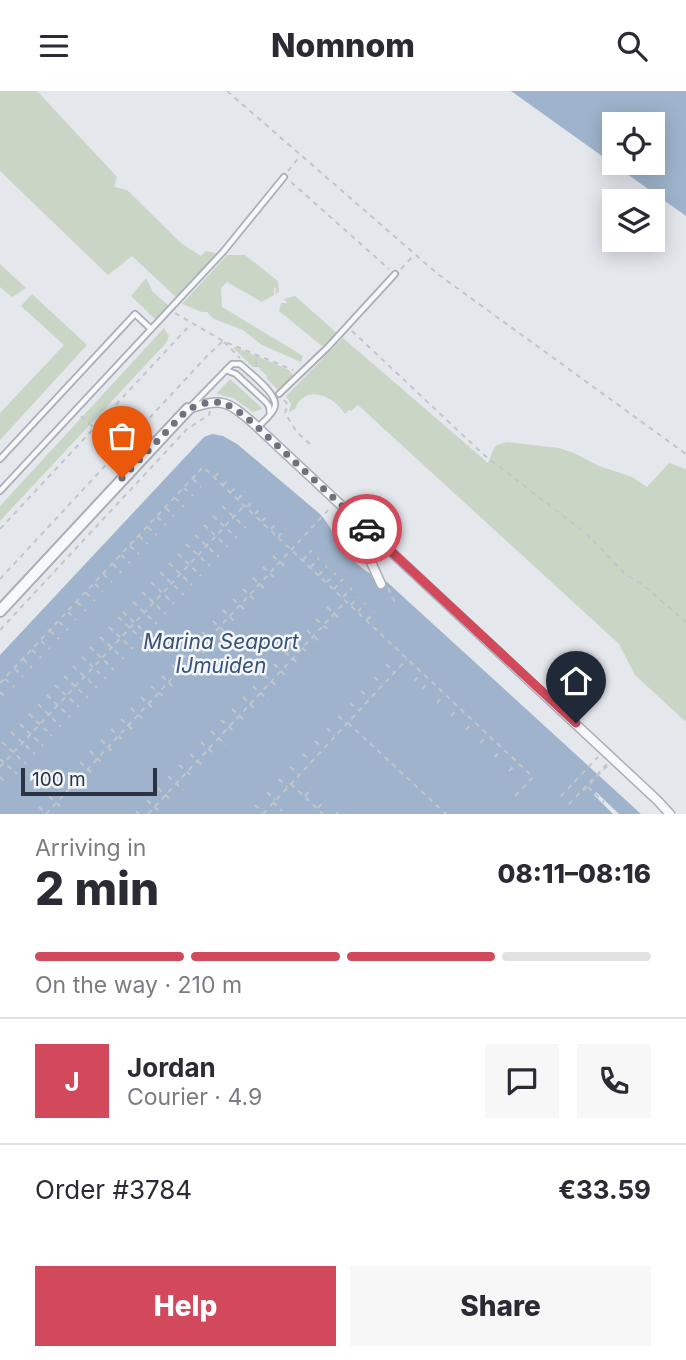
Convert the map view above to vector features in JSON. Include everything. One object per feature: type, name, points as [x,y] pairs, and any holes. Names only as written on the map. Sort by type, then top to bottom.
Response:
[{"type":"street","points":[[0,611],[188,409],[223,402],[258,427],[670,814]]},
{"type":"street","points":[[347,510],[381,584]]},
{"type":"lane","points":[[0,491],[223,252],[284,177]]},
{"type":"lane","points":[[279,394],[328,347],[395,274]]},
{"type":"lane","points":[[0,459],[135,314],[151,329]]},
{"type":"lane","points":[[188,409],[232,364],[240,364],[273,395],[276,402],[275,408],[258,427]]},
{"type":"lane","points":[[226,370],[236,374],[265,402],[269,406],[270,414]]},
{"type":"path","points":[[227,91],[439,275],[686,454]]},
{"type":"path","points":[[301,155],[284,177],[395,274],[415,254]]},
{"type":"path","points":[[170,310],[223,341],[300,373]]},
{"type":"path","points":[[0,529],[191,324]]},
{"type":"path","points":[[347,326],[484,455],[588,535],[625,573],[686,622]]},
{"type":"path","points":[[0,579],[223,341]]},
{"type":"path","points":[[255,373],[258,355]]},
{"type":"path","points":[[279,394],[288,405],[285,414],[296,431],[313,447]]},
{"type":"path","points":[[0,630],[187,429],[209,415],[211,403]]},
{"type":"path","points":[[84,418],[94,428]]},
{"type":"path","points":[[0,683],[203,467],[533,777],[514,797]]},
{"type":"path","points":[[214,477],[221,469]]},
{"type":"path","points":[[192,478],[201,487]]},
{"type":"path","points":[[223,486],[230,478]]},
{"type":"path","points":[[230,493],[238,485]]},
{"type":"path","points":[[183,488],[192,496]]},
{"type":"path","points":[[238,500],[245,491]]},
{"type":"path","points":[[174,498],[184,506]]},
{"type":"path","points":[[0,767],[233,517],[254,500]]},
{"type":"path","points":[[222,506],[246,528]]},
{"type":"path","points":[[165,507],[174,516]]},
{"type":"path","points":[[254,515],[262,507]]},
{"type":"path","points":[[39,807],[46,814],[332,507]]},
{"type":"path","points":[[261,522],[269,514]]},
{"type":"path","points":[[156,516],[166,525]]},
{"type":"path","points":[[213,516],[237,538]]},
{"type":"path","points":[[270,530],[278,522]]},
{"type":"path","points":[[204,525],[228,547]]},
{"type":"path","points":[[147,526],[157,535]]},
{"type":"path","points":[[278,537],[285,529]]},
{"type":"path","points":[[138,535],[148,544]]},
{"type":"path","points":[[195,535],[219,557]]},
{"type":"path","points":[[186,544],[210,566]]},
{"type":"path","points":[[130,545],[139,554]]},
{"type":"path","points":[[302,561],[312,550]]},
{"type":"path","points":[[121,554],[130,563]]},
{"type":"path","points":[[178,554],[201,576]]},
{"type":"path","points":[[273,556],[288,569]]},
{"type":"path","points":[[310,568],[319,558]]},
{"type":"path","points":[[169,563],[192,586]]},
{"type":"path","points":[[112,564],[121,573]]},
{"type":"path","points":[[318,576],[327,566]]},
{"type":"path","points":[[263,567],[277,580]]},
{"type":"path","points":[[160,572],[184,595]]},
{"type":"path","points":[[103,573],[112,582]]},
{"type":"path","points":[[326,583],[336,573]]},
{"type":"path","points":[[253,578],[268,591]]},
{"type":"path","points":[[333,589],[342,579]]},
{"type":"path","points":[[151,582],[174,604]]},
{"type":"path","points":[[94,583],[103,591]]},
{"type":"path","points":[[342,598],[352,588]]},
{"type":"path","points":[[243,589],[257,602]]},
{"type":"path","points":[[85,592],[95,601]]},
{"type":"path","points":[[142,592],[166,614]]},
{"type":"path","points":[[350,605],[358,597]]},
{"type":"path","points":[[233,599],[247,613]]},
{"type":"path","points":[[148,814],[346,601]]},
{"type":"path","points":[[76,602],[86,611]]},
{"type":"path","points":[[133,602],[157,624]]},
{"type":"path","points":[[357,612],[365,603]]},
{"type":"path","points":[[327,607],[342,621]]},
{"type":"path","points":[[67,611],[76,620]]},
{"type":"path","points":[[223,611],[237,624]]},
{"type":"path","points":[[123,612],[147,634]]},
{"type":"path","points":[[366,621],[374,612]]},
{"type":"path","points":[[118,617],[142,639]]},
{"type":"path","points":[[316,619],[331,632]]},
{"type":"path","points":[[58,621],[68,630]]},
{"type":"path","points":[[213,621],[227,635]]},
{"type":"path","points":[[109,627],[133,649]]},
{"type":"path","points":[[307,629],[321,643]]},
{"type":"path","points":[[49,630],[59,639]]},
{"type":"path","points":[[202,632],[216,646]]},
{"type":"path","points":[[100,637],[124,659]]},
{"type":"path","points":[[40,640],[50,649]]},
{"type":"path","points":[[295,641],[310,655]]},
{"type":"path","points":[[192,643],[207,656]]},
{"type":"path","points":[[90,647],[114,670]]},
{"type":"path","points":[[32,649],[41,658]]},
{"type":"path","points":[[285,652],[300,666]]},
{"type":"path","points":[[182,654],[196,667]]},
{"type":"path","points":[[82,657],[106,679]]},
{"type":"path","points":[[23,659],[32,668]]},
{"type":"path","points":[[264,813],[407,659]]},
{"type":"path","points":[[274,664],[288,677]]},
{"type":"path","points":[[386,664],[395,672]]},
{"type":"path","points":[[172,665],[186,678]]},
{"type":"path","points":[[73,666],[97,688]]},
{"type":"path","points":[[14,668],[23,677]]},
{"type":"path","points":[[414,681],[422,673]]},
{"type":"path","points":[[64,675],[88,698]]},
{"type":"path","points":[[264,675],[279,688]]},
{"type":"path","points":[[162,676],[176,690]]},
{"type":"path","points":[[374,677],[383,685]]},
{"type":"path","points":[[5,678],[14,687]]},
{"type":"path","points":[[422,689],[430,681]]},
{"type":"path","points":[[55,685],[79,707]]},
{"type":"path","points":[[151,686],[166,699]]},
{"type":"path","points":[[253,686],[268,700]]},
{"type":"path","points":[[361,691],[370,699]]},
{"type":"path","points":[[0,692],[5,697]]},
{"type":"path","points":[[437,703],[444,694]]},
{"type":"path","points":[[47,695],[70,717]]},
{"type":"path","points":[[141,697],[155,710]]},
{"type":"path","points":[[243,697],[257,711]]},
{"type":"path","points":[[350,702],[359,711]]},
{"type":"path","points":[[38,704],[61,726]]},
{"type":"path","points":[[131,708],[145,721]]},
{"type":"path","points":[[451,716],[459,708]]},
{"type":"path","points":[[232,709],[246,722]]},
{"type":"path","points":[[29,714],[52,736]]},
{"type":"path","points":[[338,716],[446,814]]},
{"type":"path","points":[[121,719],[135,732]]},
{"type":"path","points":[[221,720],[236,733]]},
{"type":"path","points":[[466,730],[473,722]]},
{"type":"path","points":[[20,724],[43,746]]},
{"type":"path","points":[[327,728],[335,736]]},
{"type":"path","points":[[111,729],[125,743]]},
{"type":"path","points":[[211,731],[226,745]]},
{"type":"path","points":[[12,732],[35,754]]},
{"type":"path","points":[[480,743],[488,735]]},
{"type":"path","points":[[101,740],[115,754]]},
{"type":"path","points":[[314,741],[323,749]]},
{"type":"path","points":[[2,742],[26,764]]},
{"type":"path","points":[[201,742],[215,755]]},
{"type":"path","points":[[495,757],[502,749]]},
{"type":"path","points":[[90,751],[104,765]]},
{"type":"path","points":[[561,796],[601,753]]},
{"type":"path","points":[[190,754],[204,767]]},
{"type":"path","points":[[303,754],[311,762]]},
{"type":"path","points":[[0,758],[17,774]]},
{"type":"path","points":[[583,791],[612,760]]},
{"type":"path","points":[[569,804],[612,760]]},
{"type":"path","points":[[80,762],[94,775]]},
{"type":"path","points":[[509,771],[517,762]]},
{"type":"path","points":[[179,765],[194,778]]},
{"type":"path","points":[[290,767],[299,775]]},
{"type":"path","points":[[70,773],[84,787]]},
{"type":"path","points":[[168,776],[183,790]]},
{"type":"path","points":[[0,777],[7,784]]},
{"type":"path","points":[[279,779],[287,787]]},
{"type":"path","points":[[291,784],[323,814]]},
{"type":"path","points":[[60,785],[74,798]]},
{"type":"path","points":[[587,787],[604,802]]},
{"type":"path","points":[[158,788],[172,801]]},
{"type":"path","points":[[304,797],[312,788]]},
{"type":"path","points":[[267,792],[282,811]]},
{"type":"path","points":[[49,796],[63,809]]},
{"type":"path","points":[[147,800],[161,813]]},
{"type":"path","points":[[317,809],[325,800]]},
{"type":"path","points":[[255,805],[269,814]]},
{"type":"path","points":[[136,811],[139,814]]},
{"type":"green space","points":[[0,91],[37,91],[117,177],[114,187],[127,190],[182,244],[201,256],[206,251],[219,254],[177,298],[132,256],[108,275],[0,171]]},
{"type":"green space","points":[[227,255],[245,255],[278,281],[279,292],[275,294],[274,287],[274,295],[262,302],[227,282],[221,288],[222,307],[303,356],[301,362],[262,345],[243,330],[214,319],[207,312],[182,304]]},
{"type":"green space","points":[[0,264],[26,288],[12,297],[0,287]]},
{"type":"green space","points":[[146,278],[153,292],[169,306],[155,319],[131,296]]},
{"type":"green space","points":[[32,294],[87,345],[0,440],[0,413],[64,345],[21,306]]},
{"type":"green space","points":[[295,296],[338,334],[322,346],[279,311],[281,303],[287,303],[284,299]]},
{"type":"green space","points":[[164,328],[169,336],[166,343],[0,521],[0,506]]},
{"type":"green space","points":[[343,338],[488,463],[495,446],[506,442],[559,448],[632,477],[647,487],[669,463],[686,469],[686,722],[635,675],[619,644],[358,405],[345,414],[334,402],[312,394],[305,396],[295,409],[289,412],[291,404],[286,396]]},
{"type":"green space","points":[[233,348],[289,370],[293,375],[278,390],[258,367],[253,367]]},
{"type":"green space","points":[[230,379],[262,409],[253,412],[233,398],[217,394]]},
{"type":"water","points":[[511,91],[686,91],[686,216],[665,201],[665,189],[648,189],[629,175],[665,175],[665,112],[602,112],[602,156]]},
{"type":"water","name":"Marina Seaport IJmuiden","points":[[212,434],[223,436],[237,444],[320,514],[355,562],[370,574],[387,582],[641,814],[619,814],[596,792],[594,795],[613,814],[0,814],[0,655],[204,437]]},
{"type":"way so far","points":[[122,478],[188,409],[206,403],[223,402],[253,423],[367,529]]},
{"type":"route","points":[[367,529],[576,723]]}]
